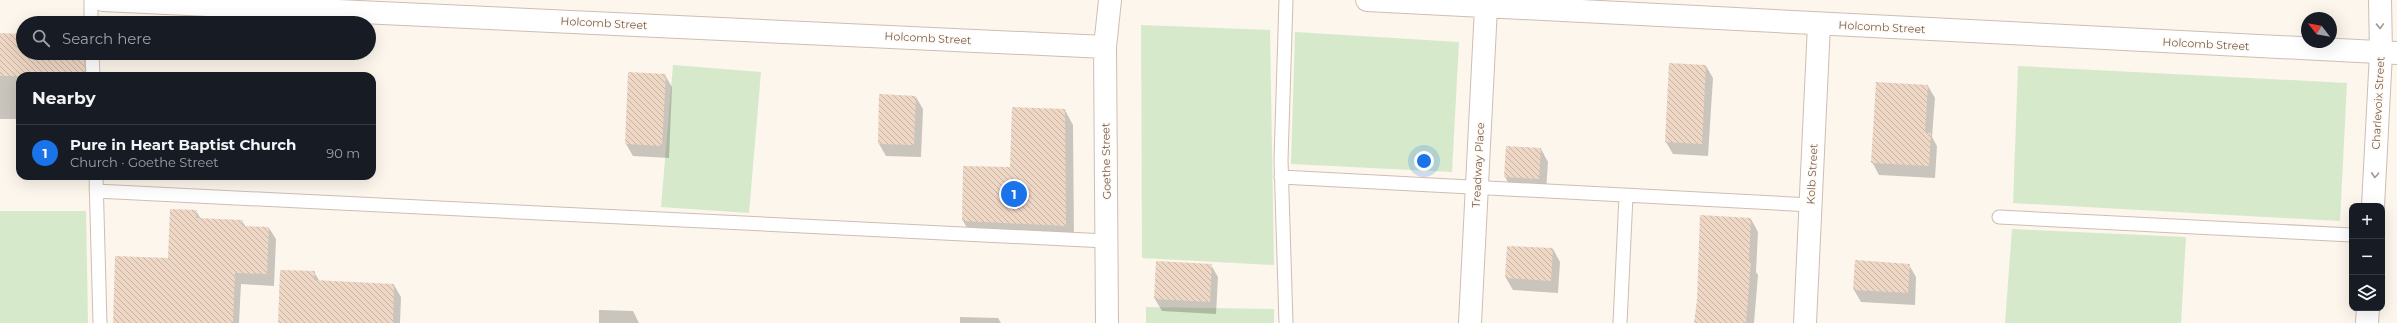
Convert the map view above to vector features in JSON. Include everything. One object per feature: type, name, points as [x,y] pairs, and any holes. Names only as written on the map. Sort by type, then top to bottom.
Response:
[{"type":"street","name":"Holcomb Street","points":[[103,0],[1105,46]]},
{"type":"street","name":"Goethe Street","points":[[1107,323],[1105,46],[1110,0]]},
{"type":"street","name":"Holcomb Street","points":[[1367,0],[2389,53]]},
{"type":"street","name":"Charlevoix Street","points":[[2373,203],[2389,53],[2380,0]]},
{"type":"street","name":"Treadway Place","points":[[1470,323],[1486,7]]},
{"type":"street","name":"Kolb Street","points":[[1805,323],[1820,24]]},
{"type":"street","points":[[2367,323],[2368,311]]},
{"type":"lane","points":[[91,0],[92,16]]},
{"type":"lane","points":[[1286,0],[1281,177],[1286,323]]},
{"type":"lane","points":[[92,60],[93,72]]},
{"type":"lane","points":[[1281,177],[1811,205]]},
{"type":"lane","points":[[96,180],[100,323]]},
{"type":"lane","points":[[96,190],[1106,241]]},
{"type":"lane","points":[[1620,323],[1626,196]]},
{"type":"lane","points":[[1999,217],[2349,235]]},
{"type":"green space","points":[[1141,25],[1270,30],[1274,265],[1142,258]]},
{"type":"green space","points":[[1295,32],[1459,42],[1452,172],[1291,164]]},
{"type":"green space","points":[[673,65],[761,72],[749,213],[661,207]]},
{"type":"green space","points":[[2018,66],[2347,83],[2340,221],[2013,203]]},
{"type":"green space","points":[[0,211],[86,211],[88,323],[0,323]]},
{"type":"green space","points":[[2012,229],[2186,237],[2181,323],[2005,323]]},
{"type":"green space","points":[[1146,307],[1274,309],[1274,323],[1146,323]]},
{"type":"building","points":[[0,33],[16,34],[16,60],[84,60],[85,72],[16,72],[16,76],[0,76]]},
{"type":"building","points":[[1669,63],[1706,65],[1702,144],[1665,142]]},
{"type":"building","points":[[628,72],[666,74],[662,146],[625,144]]},
{"type":"building","points":[[1876,82],[1928,85],[1925,132],[1931,133],[1929,166],[1871,163]]},
{"type":"building","points":[[879,94],[916,96],[914,145],[878,144]]},
{"type":"building","points":[[1012,107],[1065,109],[1066,226],[962,221],[963,166],[1010,167]]},
{"type":"building","points":[[1506,146],[1541,148],[1539,179],[1504,177]]},
{"type":"building","points":[[170,209],[197,210],[196,218],[243,220],[242,226],[269,227],[267,274],[235,273],[233,323],[113,323],[115,256],[168,258]]},
{"type":"building","points":[[1700,215],[1751,218],[1749,262],[1751,262],[1746,323],[1694,323],[1697,300]]},
{"type":"building","points":[[1507,246],[1553,248],[1551,281],[1505,278]]},
{"type":"building","points":[[1855,260],[1910,264],[1908,293],[1853,290]]},
{"type":"building","points":[[1156,261],[1212,264],[1210,302],[1154,299]]},
{"type":"building","points":[[280,270],[315,271],[314,280],[394,284],[393,323],[278,323]]},
{"type":"place","name":"Pure in Heart Baptist Church","points":[[1014,194]]}]
